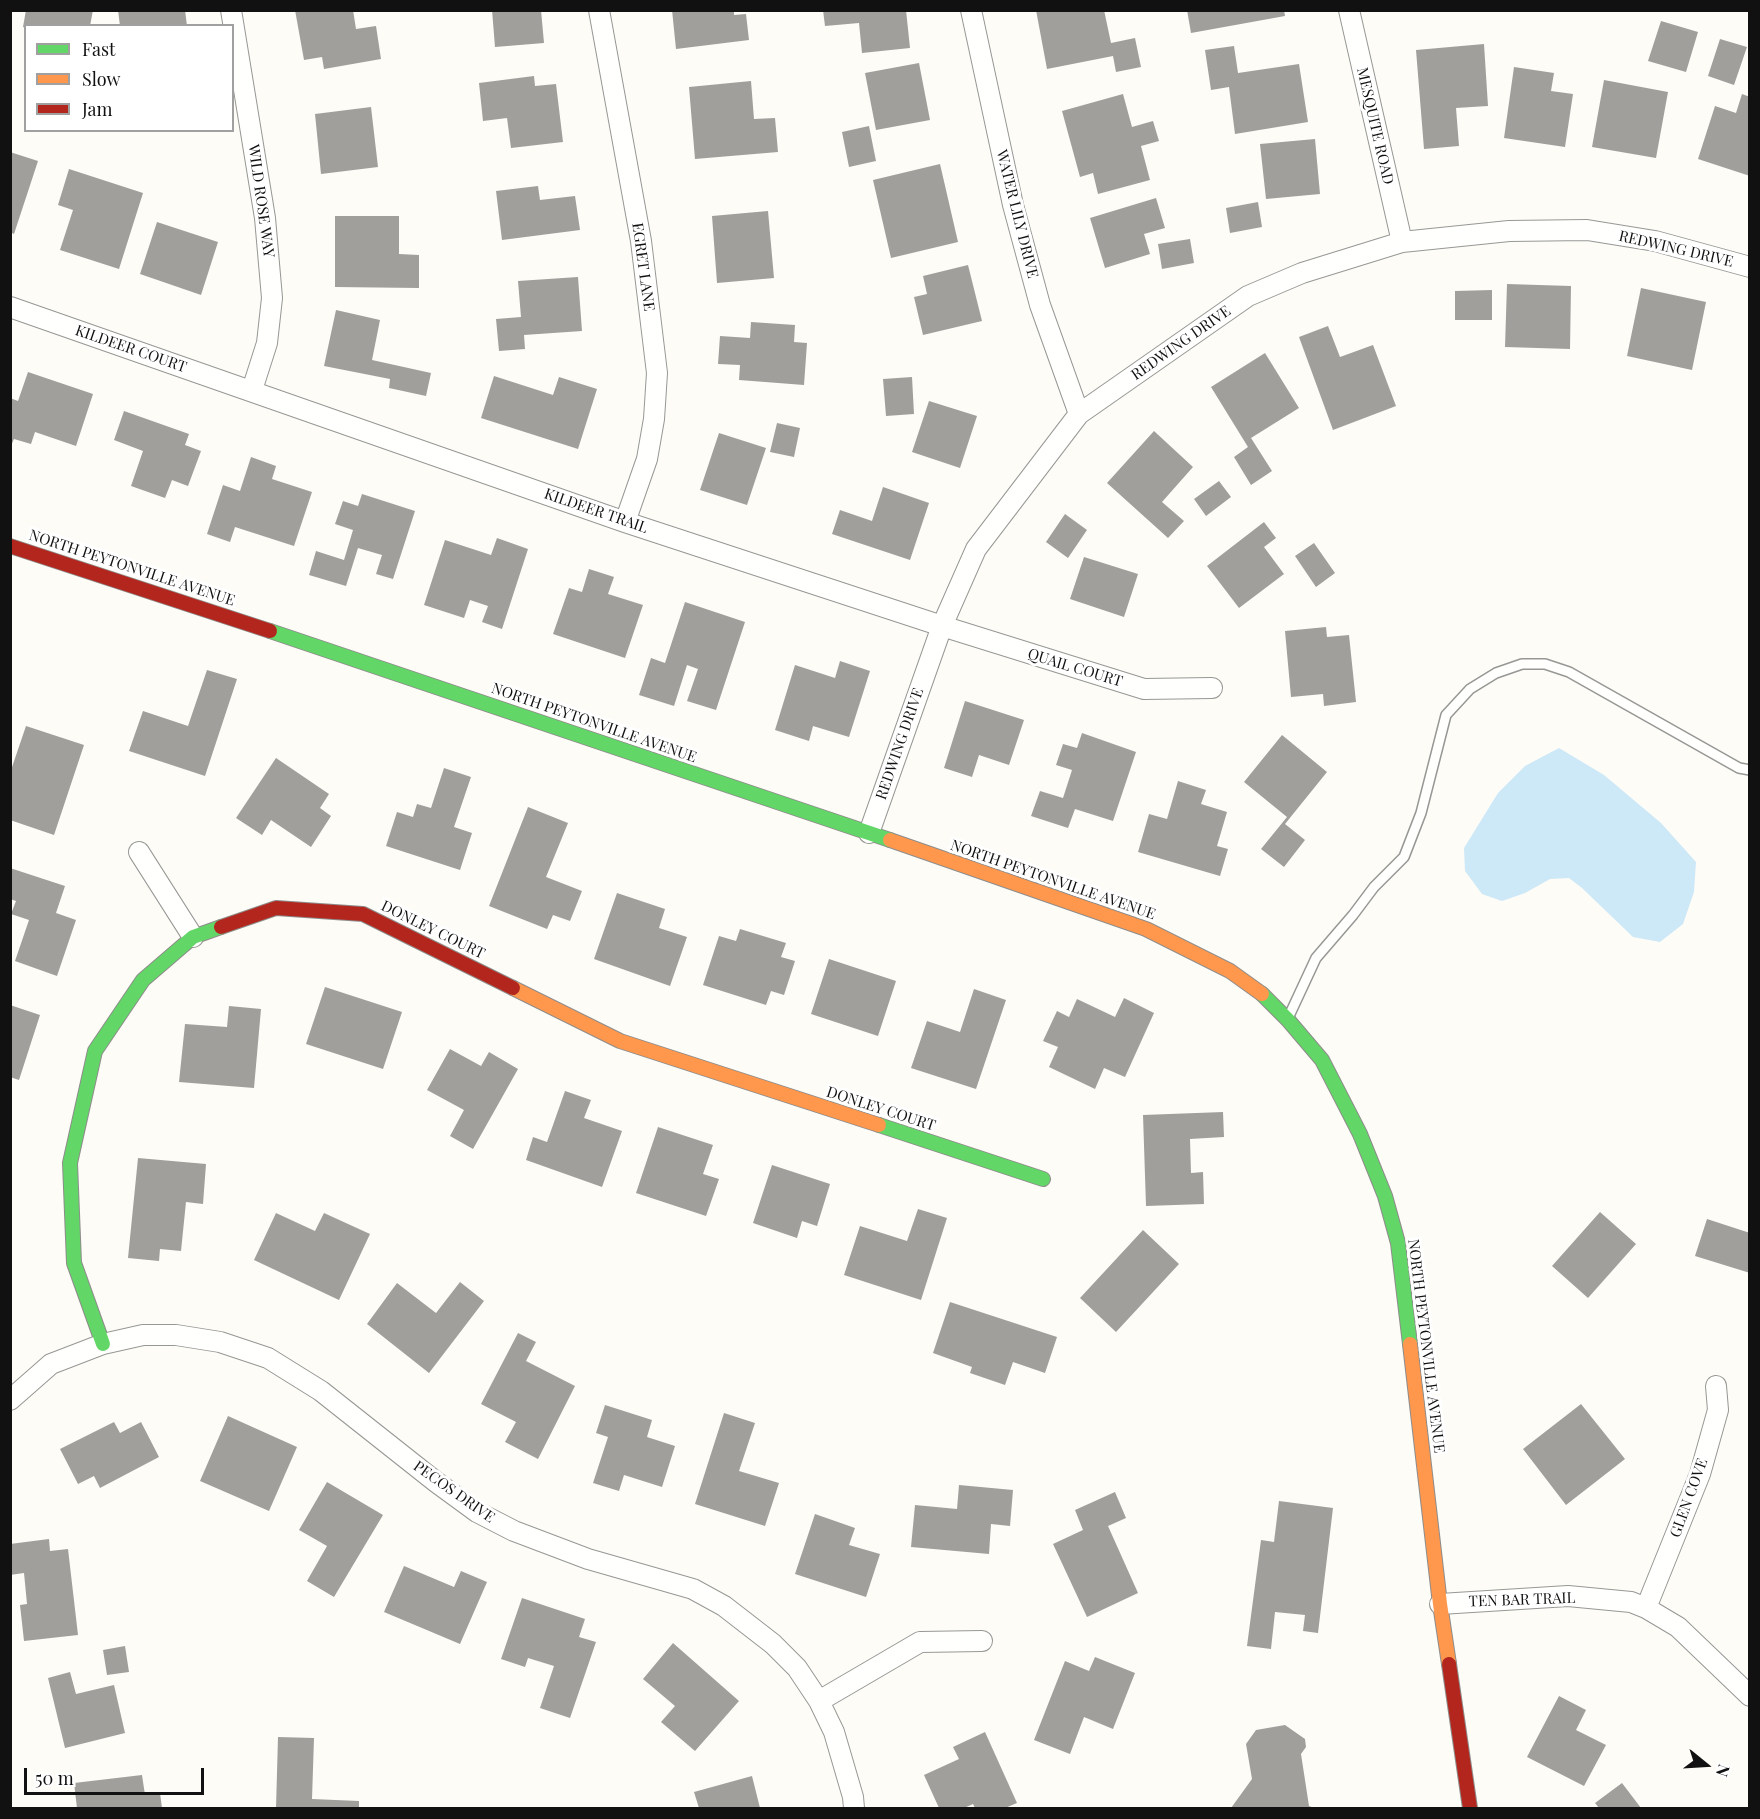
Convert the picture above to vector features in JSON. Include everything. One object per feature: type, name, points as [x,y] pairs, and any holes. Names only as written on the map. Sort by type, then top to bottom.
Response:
[{"type":"street","name":"EGRET LANE","points":[[599,10],[641,241],[657,373],[654,418],[647,459],[625,522]]},
{"type":"street","name":"WATER LILY DRIVE","points":[[971,10],[1016,216],[1040,305],[1079,414]]},
{"type":"street","name":"MESQUITE ROAD","points":[[1349,10],[1402,242]]},
{"type":"street","name":"WILD ROSE WAY","points":[[234,28],[265,218],[272,298],[267,343],[252,390]]},
{"type":"street","name":"REDWING DRIVE","points":[[868,833],[942,626],[976,549],[1079,414],[1248,296],[1302,273],[1402,242],[1509,231],[1587,230],[1655,241],[1749,267]]},
{"type":"street","name":"KILDEER COURT","points":[[10,307],[252,390]]},
{"type":"street","name":"KILDEER TRAIL","points":[[252,390],[625,522],[942,626]]},
{"type":"street","name":"NORTH PEYTONVILLE AVENUE","points":[[10,546],[205,608],[1146,929],[1230,971],[1266,997],[1322,1060],[1360,1134],[1385,1196],[1395,1233],[1440,1604],[1470,1809]]},
{"type":"street","name":"QUAIL COURT","points":[[942,626],[1144,689],[1212,688]]},
{"type":"street","points":[[139,852],[193,937]]},
{"type":"street","name":"DONLEY COURT","points":[[103,1344],[74,1263],[70,1163],[95,1051],[143,980],[193,937],[276,908],[363,914],[620,1041],[1043,1179]]},
{"type":"street","name":"PECOS DRIVE","points":[[10,1400],[51,1364],[103,1344],[143,1335],[176,1335],[220,1342],[268,1358],[321,1391],[477,1512],[514,1531],[588,1559],[693,1589],[724,1606],[772,1644],[797,1668],[819,1701],[834,1732],[853,1797],[854,1809]]},
{"type":"street","name":"GLEN COVE","points":[[1646,1608],[1700,1474],[1718,1410],[1716,1386]]},
{"type":"street","name":"TEN BAR TRAIL","points":[[1440,1604],[1568,1596],[1630,1602],[1646,1608],[1678,1627],[1749,1696]]},
{"type":"street","points":[[819,1701],[920,1642],[982,1641]]},
{"type":"lane","points":[[1288,1020],[1316,958],[1374,887],[1404,856],[1421,813],[1446,715],[1470,689],[1496,673],[1522,664],[1545,664],[1569,672],[1738,768],[1749,770]]},
{"type":"water","points":[[1559,748],[1604,775],[1661,823],[1696,862],[1694,892],[1683,924],[1660,942],[1633,937],[1569,878],[1550,879],[1525,893],[1502,901],[1482,894],[1465,871],[1464,848],[1498,793],[1525,766]]},
{"type":"building","points":[[26,10],[93,10],[90,24],[24,24],[23,27]]},
{"type":"building","points":[[118,10],[185,10],[187,24],[120,24]]},
{"type":"building","points":[[295,10],[353,10],[356,29],[376,26],[381,59],[324,69],[322,57],[304,60]]},
{"type":"building","points":[[492,10],[541,10],[544,43],[495,47]]},
{"type":"building","points":[[672,10],[734,10],[734,15],[746,14],[749,40],[676,49]]},
{"type":"building","points":[[823,10],[906,10],[910,48],[862,53],[859,23],[825,26]]},
{"type":"building","points":[[1036,10],[1104,10],[1111,43],[1135,38],[1141,67],[1116,72],[1113,56],[1047,69]]},
{"type":"building","points":[[1187,10],[1284,10],[1285,16],[1191,33]]},
{"type":"building","points":[[1661,21],[1698,32],[1686,72],[1648,61]]},
{"type":"building","points":[[1720,39],[1747,47],[1734,85],[1708,76]]},
{"type":"building","points":[[1484,44],[1488,106],[1456,108],[1459,146],[1424,149],[1416,50]]},
{"type":"building","points":[[1234,46],[1238,73],[1299,64],[1308,122],[1235,134],[1229,87],[1211,90],[1205,50]]},
{"type":"building","points":[[919,63],[930,120],[876,130],[865,73]]},
{"type":"building","points":[[1514,67],[1554,73],[1551,91],[1573,94],[1565,147],[1504,138]]},
{"type":"building","points":[[534,76],[535,86],[556,84],[563,142],[511,148],[507,118],[483,121],[479,83]]},
{"type":"building","points":[[1604,80],[1668,92],[1656,158],[1592,147]]},
{"type":"building","points":[[751,81],[754,119],[775,118],[778,152],[695,159],[689,87]]},
{"type":"building","points":[[1123,94],[1132,127],[1153,121],[1159,141],[1141,146],[1150,180],[1098,194],[1093,173],[1080,177],[1062,111]]},
{"type":"building","points":[[1742,94],[1750,97],[1750,176],[1698,159],[1715,106],[1736,113]]},
{"type":"building","points":[[371,107],[378,167],[321,174],[315,114]]},
{"type":"building","points":[[869,126],[876,161],[849,167],[842,132]]},
{"type":"building","points":[[1315,139],[1320,194],[1266,199],[1260,144]]},
{"type":"building","points":[[10,152],[38,161],[14,234],[10,232]]},
{"type":"building","points":[[940,164],[958,242],[891,258],[873,180]]},
{"type":"building","points":[[69,169],[143,193],[119,269],[60,250],[73,210],[58,205]]},
{"type":"building","points":[[538,186],[540,200],[575,196],[580,230],[502,240],[496,191]]},
{"type":"building","points":[[1156,198],[1165,228],[1144,234],[1150,254],[1105,268],[1090,218]]},
{"type":"building","points":[[1258,202],[1262,227],[1230,233],[1226,208]]},
{"type":"building","points":[[768,211],[774,278],[717,283],[712,216]]},
{"type":"building","points":[[335,216],[399,216],[399,254],[419,255],[419,288],[335,287]]},
{"type":"building","points":[[157,222],[218,242],[201,295],[140,274]]},
{"type":"building","points":[[1190,239],[1194,263],[1162,269],[1158,244]]},
{"type":"building","points":[[968,265],[982,321],[923,335],[914,297],[927,294],[923,276]]},
{"type":"building","points":[[578,277],[582,331],[524,335],[525,349],[499,351],[496,319],[521,317],[518,281]]},
{"type":"building","points":[[1507,284],[1571,286],[1570,349],[1505,347]]},
{"type":"building","points":[[1641,288],[1706,302],[1692,370],[1627,356]]},
{"type":"building","points":[[1492,290],[1492,320],[1455,320],[1455,291]]},
{"type":"building","points":[[336,310],[380,320],[372,360],[431,373],[426,396],[389,388],[390,379],[324,366]]},
{"type":"building","points":[[751,322],[795,325],[794,342],[807,343],[804,385],[739,380],[740,365],[718,364],[720,336],[750,338]]},
{"type":"building","points":[[1328,326],[1340,357],[1373,345],[1396,406],[1333,430],[1299,337]]},
{"type":"building","points":[[1265,353],[1299,408],[1251,438],[1272,471],[1251,485],[1234,457],[1248,447],[1211,387]]},
{"type":"building","points":[[28,372],[93,394],[76,446],[35,432],[31,444],[14,439],[10,448],[10,398],[18,401]]},
{"type":"building","points":[[494,376],[553,395],[559,377],[597,389],[578,449],[481,418]]},
{"type":"building","points":[[912,377],[914,414],[886,416],[883,379]]},
{"type":"building","points":[[929,401],[977,416],[960,468],[912,452]]},
{"type":"building","points":[[124,411],[189,434],[185,445],[201,451],[188,486],[172,480],[165,498],[131,486],[143,451],[114,440]]},
{"type":"building","points":[[777,423],[800,428],[794,457],[770,452]]},
{"type":"building","points":[[1154,431],[1193,467],[1162,502],[1184,521],[1168,538],[1107,483]]},
{"type":"building","points":[[719,433],[766,448],[747,505],[700,490]]},
{"type":"building","points":[[251,457],[276,466],[272,479],[312,492],[294,546],[235,527],[230,542],[207,534],[223,485],[240,491]]},
{"type":"building","points":[[1219,481],[1231,497],[1206,516],[1194,499]]},
{"type":"building","points":[[883,487],[929,503],[910,560],[832,534],[840,510],[872,521]]},
{"type":"building","points":[[362,494],[415,511],[393,579],[376,574],[382,555],[358,548],[346,586],[309,575],[316,551],[344,560],[353,530],[335,524],[343,501],[358,506]]},
{"type":"building","points":[[1065,514],[1087,530],[1068,558],[1046,542]]},
{"type":"building","points":[[1264,522],[1276,538],[1264,547],[1284,574],[1239,608],[1207,566]]},
{"type":"building","points":[[497,538],[528,549],[502,629],[482,622],[488,606],[470,600],[464,618],[424,605],[445,540],[491,555]]},
{"type":"building","points":[[1314,543],[1335,573],[1316,587],[1295,556]]},
{"type":"building","points":[[1084,557],[1138,574],[1124,617],[1070,599]]},
{"type":"building","points":[[589,569],[614,577],[608,594],[643,605],[625,658],[553,634],[569,588],[582,592]]},
{"type":"building","points":[[685,602],[745,622],[716,710],[687,701],[698,669],[687,665],[674,706],[639,695],[651,658],[665,663]]},
{"type":"building","points":[[1326,627],[1327,637],[1349,635],[1356,702],[1324,706],[1323,694],[1291,697],[1285,631]]},
{"type":"building","points":[[840,661],[870,671],[849,737],[813,726],[809,741],[775,730],[795,665],[835,678]]},
{"type":"building","points":[[207,670],[237,679],[205,776],[129,751],[143,711],[188,726]]},
{"type":"building","points":[[965,701],[1024,720],[1009,765],[979,755],[972,777],[944,768]]},
{"type":"building","points":[[26,726],[84,745],[54,835],[10,820],[10,773]]},
{"type":"building","points":[[1082,733],[1136,752],[1113,821],[1075,809],[1068,828],[1031,816],[1040,791],[1063,798],[1072,770],[1056,765],[1063,744],[1077,748]]},
{"type":"building","points":[[1282,735],[1327,772],[1285,824],[1305,840],[1284,867],[1261,849],[1287,817],[1244,782]]},
{"type":"building","points":[[276,758],[329,794],[320,808],[331,816],[311,847],[271,820],[262,835],[236,818]]},
{"type":"building","points":[[444,768],[471,777],[454,827],[472,833],[460,870],[386,846],[397,812],[413,817],[417,804],[431,808]]},
{"type":"building","points":[[1178,781],[1206,790],[1201,804],[1227,812],[1217,846],[1228,849],[1220,876],[1138,852],[1149,814],[1167,819]]},
{"type":"building","points":[[528,807],[568,823],[546,877],[582,891],[570,921],[553,915],[547,929],[489,906]]},
{"type":"building","points":[[10,868],[65,886],[56,913],[76,920],[57,976],[15,961],[29,920],[11,914],[16,901],[10,899]]},
{"type":"building","points":[[617,893],[665,909],[659,928],[687,937],[670,986],[594,959]]},
{"type":"building","points":[[740,929],[786,943],[781,957],[795,961],[784,995],[771,991],[766,1005],[703,985],[719,936],[736,941]]},
{"type":"building","points":[[829,959],[896,981],[878,1036],[811,1014]]},
{"type":"building","points":[[325,987],[402,1012],[383,1069],[306,1044]]},
{"type":"building","points":[[974,989],[1006,1000],[976,1089],[911,1068],[927,1021],[960,1032]]},
{"type":"building","points":[[1124,998],[1154,1013],[1125,1077],[1104,1068],[1095,1089],[1049,1067],[1058,1047],[1043,1041],[1057,1011],[1069,1017],[1077,999],[1115,1017]]},
{"type":"building","points":[[10,1005],[40,1015],[19,1080],[10,1077]]},
{"type":"building","points":[[229,1006],[261,1009],[254,1088],[179,1082],[185,1024],[227,1027]]},
{"type":"building","points":[[450,1049],[481,1066],[489,1052],[518,1069],[473,1149],[450,1136],[464,1110],[427,1090]]},
{"type":"building","points":[[565,1091],[591,1100],[584,1118],[622,1131],[602,1187],[526,1160],[533,1137],[547,1142]]},
{"type":"building","points":[[1223,1112],[1224,1137],[1190,1139],[1191,1173],[1203,1172],[1204,1204],[1146,1206],[1143,1115]]},
{"type":"building","points":[[658,1127],[713,1145],[703,1174],[719,1179],[706,1216],[636,1193]]},
{"type":"building","points":[[138,1158],[206,1164],[203,1204],[186,1202],[181,1251],[160,1249],[159,1261],[128,1258]]},
{"type":"building","points":[[772,1165],[830,1184],[817,1226],[802,1221],[797,1238],[753,1223]]},
{"type":"building","points":[[918,1209],[947,1218],[921,1300],[844,1275],[860,1226],[907,1241]]},
{"type":"building","points":[[1600,1212],[1636,1244],[1588,1298],[1552,1266]]},
{"type":"building","points":[[276,1213],[315,1231],[324,1213],[370,1234],[339,1300],[254,1260]]},
{"type":"building","points":[[1707,1219],[1750,1233],[1750,1273],[1695,1256]]},
{"type":"building","points":[[1143,1230],[1179,1264],[1116,1332],[1080,1298]]},
{"type":"building","points":[[460,1282],[484,1301],[429,1373],[367,1324],[397,1283],[436,1313]]},
{"type":"building","points":[[950,1302],[1057,1337],[1045,1373],[1013,1362],[1005,1385],[970,1373],[972,1367],[933,1353]]},
{"type":"building","points":[[518,1333],[536,1342],[526,1361],[575,1386],[538,1459],[505,1442],[516,1422],[481,1404]]},
{"type":"building","points":[[1581,1404],[1625,1459],[1566,1505],[1523,1449]]},
{"type":"building","points":[[605,1405],[652,1420],[647,1437],[675,1446],[662,1487],[624,1475],[619,1491],[593,1483],[608,1437],[596,1433]]},
{"type":"building","points":[[724,1413],[755,1423],[739,1471],[779,1483],[765,1526],[695,1504]]},
{"type":"building","points":[[228,1416],[297,1447],[269,1511],[200,1481]]},
{"type":"building","points":[[114,1422],[120,1433],[141,1422],[159,1457],[100,1488],[94,1476],[78,1484],[60,1449]]},
{"type":"building","points":[[327,1482],[383,1515],[334,1597],[307,1581],[327,1546],[299,1530]]},
{"type":"building","points":[[959,1485],[1013,1490],[1010,1526],[991,1524],[989,1554],[911,1547],[915,1505],[957,1509]]},
{"type":"building","points":[[1115,1492],[1126,1518],[1108,1526],[1138,1593],[1087,1617],[1053,1544],[1083,1530],[1075,1510]]},
{"type":"building","points":[[1279,1501],[1333,1508],[1318,1633],[1303,1631],[1305,1615],[1275,1612],[1271,1649],[1247,1646],[1261,1540],[1274,1542]]},
{"type":"building","points":[[815,1514],[855,1528],[849,1545],[880,1554],[866,1597],[795,1574]]},
{"type":"building","points":[[49,1539],[50,1551],[68,1549],[78,1635],[24,1641],[20,1605],[27,1604],[24,1573],[10,1575],[10,1544]]},
{"type":"building","points":[[404,1566],[454,1587],[461,1571],[487,1582],[460,1644],[384,1612]]},
{"type":"building","points":[[522,1598],[585,1619],[579,1637],[596,1642],[570,1718],[540,1708],[554,1666],[528,1658],[525,1667],[501,1659]]},
{"type":"building","points":[[673,1643],[739,1701],[695,1751],[661,1722],[675,1706],[643,1679]]},
{"type":"building","points":[[125,1646],[129,1672],[107,1675],[103,1650]]},
{"type":"building","points":[[1095,1657],[1135,1673],[1113,1729],[1084,1717],[1070,1754],[1034,1740],[1065,1661],[1089,1671]]},
{"type":"building","points":[[70,1672],[76,1694],[114,1685],[125,1733],[65,1748],[48,1678]]},
{"type":"building","points":[[1559,1696],[1586,1710],[1576,1730],[1606,1745],[1584,1786],[1527,1757]]},
{"type":"building","points":[[1285,1725],[1305,1739],[1306,1747],[1301,1754],[1309,1806],[1314,1808],[1231,1808],[1252,1779],[1246,1744],[1256,1730]]},
{"type":"building","points":[[985,1732],[1017,1803],[1005,1808],[975,1808],[973,1804],[964,1808],[939,1808],[924,1775],[959,1759],[953,1747]]},
{"type":"building","points":[[278,1737],[314,1738],[312,1799],[359,1801],[359,1808],[276,1808]]},
{"type":"building","points":[[142,1775],[145,1795],[160,1793],[162,1808],[77,1808],[74,1783]]},
{"type":"building","points":[[752,1776],[760,1808],[699,1808],[694,1792]]},
{"type":"building","points":[[1622,1783],[1641,1808],[1599,1808],[1595,1803]]},
{"type":"traffic: fast","points":[[270,631],[890,840]]},
{"type":"traffic: fast","points":[[103,1344],[74,1263],[70,1163],[95,1051],[143,980],[193,937],[221,927]]},
{"type":"traffic: fast","points":[[1262,994],[1322,1060],[1360,1134],[1385,1196],[1398,1243],[1410,1344]]},
{"type":"traffic: fast","points":[[879,1125],[1043,1179]]},
{"type":"traffic: slow","points":[[890,840],[1146,929],[1230,971],[1262,994]]},
{"type":"traffic: slow","points":[[513,988],[620,1041],[879,1125]]},
{"type":"traffic: slow","points":[[1410,1344],[1449,1664]]},
{"type":"traffic: jam","points":[[10,546],[270,631]]},
{"type":"traffic: jam","points":[[221,927],[276,908],[363,914],[513,988]]},
{"type":"traffic: jam","points":[[1449,1664],[1470,1808]]}]
